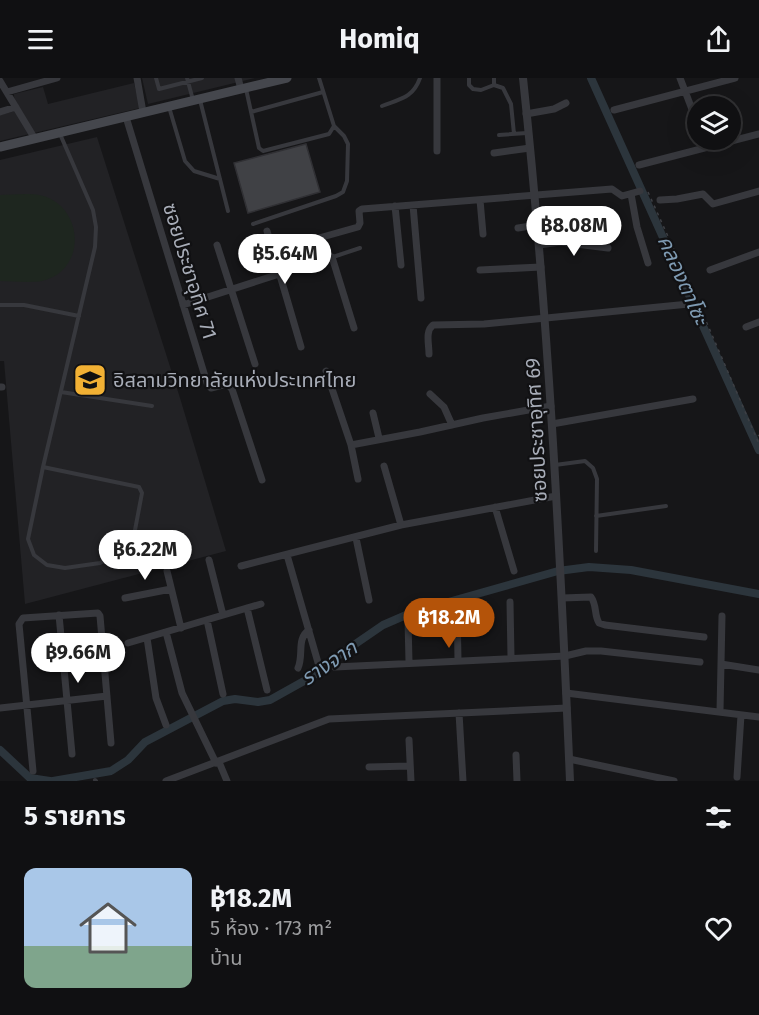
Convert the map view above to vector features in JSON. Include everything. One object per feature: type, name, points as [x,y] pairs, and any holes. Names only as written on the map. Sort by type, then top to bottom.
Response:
[{"type":"main road","points":[[0,147],[287,78]]},
{"type":"street","points":[[7,92],[38,81],[57,78]]},
{"type":"street","points":[[137,78],[143,112]]},
{"type":"street","points":[[238,78],[243,89]]},
{"type":"street","points":[[437,151],[438,78]]},
{"type":"street","name":"ซอยประชาอุทิศ 69","points":[[523,78],[546,319],[570,781]]},
{"type":"street","points":[[680,78],[687,98]]},
{"type":"street","points":[[615,110],[735,78]]},
{"type":"street","points":[[0,81],[35,139]]},
{"type":"street","points":[[526,114],[554,109],[566,103]]},
{"type":"street","points":[[0,112],[16,107]]},
{"type":"street","name":"ซอยประชาอุทิศ 71","points":[[126,117],[207,383],[211,388],[227,384],[232,389],[261,480]]},
{"type":"street","points":[[741,137],[759,134]]},
{"type":"street","points":[[494,153],[530,148]]},
{"type":"street","points":[[639,165],[670,158],[688,150]]},
{"type":"street","points":[[294,245],[358,227],[359,212],[362,208],[612,189],[621,196],[643,190]]},
{"type":"street","points":[[660,200],[677,199],[700,193],[713,204],[759,191]]},
{"type":"street","points":[[631,194],[637,227],[648,263]]},
{"type":"street","points":[[480,200],[483,234]]},
{"type":"street","points":[[413,205],[421,298]]},
{"type":"street","points":[[395,206],[401,265]]},
{"type":"street","points":[[518,228],[537,225]]},
{"type":"street","points":[[267,231],[302,347]]},
{"type":"street","points":[[539,245],[560,242],[608,248]]},
{"type":"street","points":[[217,245],[255,364]]},
{"type":"street","points":[[710,270],[759,252]]},
{"type":"street","points":[[183,305],[332,257],[354,328]]},
{"type":"street","points":[[480,270],[541,267]]},
{"type":"street","points":[[429,354],[428,332],[429,327],[433,325],[546,319],[689,304]]},
{"type":"street","points":[[746,327],[759,322]]},
{"type":"street","points":[[326,371],[351,445],[358,479]]},
{"type":"street","points":[[430,394],[444,407],[452,425]]},
{"type":"street","points":[[552,424],[693,399]]},
{"type":"street","points":[[351,445],[551,406]]},
{"type":"street","points":[[372,413],[380,438]]},
{"type":"street","points":[[384,466],[401,525]]},
{"type":"street","points":[[241,566],[401,525],[556,496]]},
{"type":"street","points":[[495,507],[514,571]]},
{"type":"street","points":[[356,538],[369,600]]},
{"type":"street","points":[[287,555],[319,666]]},
{"type":"street","points":[[209,560],[223,615]]},
{"type":"street","points":[[167,571],[181,627]]},
{"type":"street","points":[[125,598],[171,589]]},
{"type":"street","points":[[562,598],[591,597],[597,620],[605,625],[704,637]]},
{"type":"street","points":[[510,602],[512,657]]},
{"type":"street","points":[[128,643],[261,604]]},
{"type":"street","points":[[457,605],[458,660]]},
{"type":"street","points":[[247,608],[267,690]]},
{"type":"street","points":[[33,771],[20,620],[95,612],[100,616],[111,743]]},
{"type":"street","points":[[59,615],[72,754]]},
{"type":"street","points":[[720,711],[722,616]]},
{"type":"street","points":[[207,620],[223,694]]},
{"type":"street","points":[[408,620],[409,662]]},
{"type":"street","points":[[298,668],[303,634],[309,630]]},
{"type":"street","points":[[166,632],[182,693],[227,781]]},
{"type":"street","points":[[147,638],[156,698],[166,724]]},
{"type":"street","points":[[335,667],[565,656],[586,651],[700,662]]},
{"type":"street","points":[[721,664],[759,670]]},
{"type":"street","points":[[566,693],[759,717]]},
{"type":"street","points":[[0,708],[107,696]]},
{"type":"street","points":[[170,780],[329,718],[567,708]]},
{"type":"street","points":[[459,713],[463,781]]},
{"type":"street","points":[[737,777],[741,715]]},
{"type":"street","points":[[409,740],[411,781]]},
{"type":"street","points":[[516,755],[517,781]]},
{"type":"street","points":[[569,759],[674,781]]},
{"type":"street","points":[[369,767],[410,766]]},
{"type":"lane","points":[[156,78],[159,89],[202,78]]},
{"type":"lane","points":[[253,224],[343,192],[347,181],[348,144],[334,126],[319,78]]},
{"type":"lane","points":[[382,106],[412,94],[420,78]]},
{"type":"lane","points":[[469,78],[469,85],[473,90],[481,90],[494,85],[501,87],[508,94],[514,134]]},
{"type":"lane","points":[[494,78],[494,85]]},
{"type":"lane","points":[[188,80],[197,100],[228,211]]},
{"type":"lane","points":[[243,89],[259,148],[264,151],[329,134],[334,126]]},
{"type":"lane","points":[[251,112],[323,92]]},
{"type":"lane","points":[[169,106],[185,161],[194,171],[220,179]]},
{"type":"lane","points":[[59,133],[93,210],[96,227],[95,247],[28,539],[34,555],[47,565],[65,568],[100,563],[132,546],[153,544],[159,550],[162,561]]},
{"type":"lane","points":[[499,135],[528,133]]},
{"type":"lane","points":[[332,257],[360,248]]},
{"type":"lane","points":[[0,305],[24,305],[79,316]]},
{"type":"lane","points":[[61,392],[152,406]]},
{"type":"lane","points":[[554,465],[585,461],[589,463],[597,478],[596,551]]},
{"type":"lane","points":[[43,467],[139,487],[142,493],[132,546]]},
{"type":"lane","points":[[596,516],[666,506]]},
{"type":"path","points":[[643,190],[703,314],[759,444]]},
{"type":"shaded area","points":[[142,78],[255,78],[148,104]]},
{"type":"shaded area","points":[[134,83],[140,108],[0,141],[0,115],[15,111],[14,94],[43,87],[48,104]]},
{"type":"shaded area","name":"อิสลามวิทยาลัยแห่งประเทศไทย","points":[[97,137],[226,551],[25,604],[4,361],[0,361],[0,160]]},
{"type":"shaded area","points":[[33,194],[45,197],[62,207],[70,218],[75,243],[72,256],[56,276],[37,282],[0,281],[0,195]]},
{"type":"building","points":[[306,144],[320,192],[248,213],[234,163]]},
{"type":"waterway","name":"คลองตาโซะ","points":[[591,78],[759,450]]},
{"type":"waterway","name":"รางจาก","points":[[53,781],[111,771],[128,760],[145,742],[223,701],[270,700],[313,676],[383,625],[413,612],[558,571],[589,567],[631,570],[759,594]]},
{"type":"waterway","name":"รางจาก","points":[[0,750],[30,778],[50,781]]},
{"type":"place","name":"อิสลามวิทยาลัยแห่งประเทศไทย","points":[[90,380]]}]
